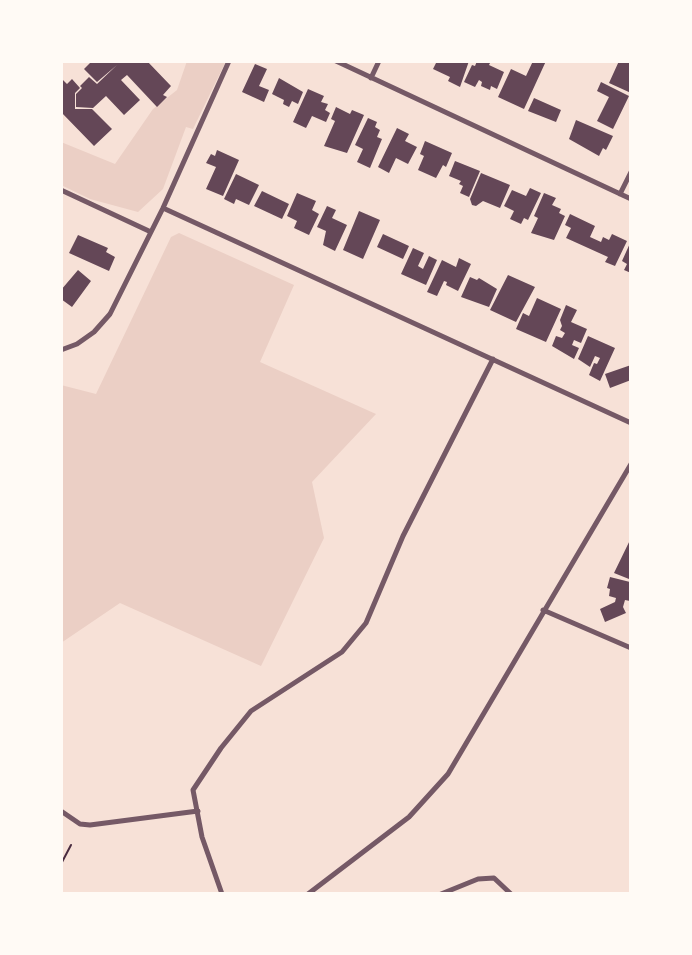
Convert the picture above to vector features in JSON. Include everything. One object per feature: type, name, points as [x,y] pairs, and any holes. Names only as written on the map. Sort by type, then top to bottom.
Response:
[{"type":"street","points":[[61,350],[94,332],[110,314],[163,208],[229,61]]},
{"type":"street","points":[[336,61],[631,200]]},
{"type":"street","points":[[371,78],[379,61]]},
{"type":"street","points":[[620,194],[631,172]]},
{"type":"street","points":[[61,190],[151,232]]},
{"type":"street","points":[[163,208],[631,423]]},
{"type":"street","points":[[222,894],[202,837],[193,790],[220,748],[251,711],[342,652],[366,623],[403,536],[493,359]]},
{"type":"street","points":[[308,894],[410,817],[448,774],[631,464]]},
{"type":"street","points":[[543,610],[631,648]]},
{"type":"street","points":[[61,811],[80,824],[90,825],[198,811]]},
{"type":"street","points":[[441,894],[478,879],[495,878],[511,894]]},
{"type":"path","points":[[61,864],[71,845]]},
{"type":"shaded area","points":[[187,61],[226,61],[193,129],[186,127],[163,189],[138,212],[90,199],[61,185],[61,142],[115,164],[153,109],[177,90]]},
{"type":"shaded area","points":[[179,233],[294,285],[260,362],[376,414],[312,482],[324,538],[261,666],[120,603],[61,643],[61,385],[96,394],[171,237]]},
{"type":"building","points":[[92,61],[147,61],[171,86],[163,95],[167,97],[157,107],[127,75],[121,80],[140,100],[124,115],[106,96],[93,108],[76,107],[76,94],[82,88],[80,86],[89,77],[97,84],[117,65],[97,82],[84,69]]},
{"type":"building","points":[[437,61],[469,61],[460,87],[448,81],[450,77],[433,69]]},
{"type":"building","points":[[477,61],[491,61],[489,65],[504,72],[497,89],[491,86],[490,90],[481,86],[482,82],[479,80],[475,87],[464,82],[472,65],[475,66]]},
{"type":"building","points":[[533,61],[546,61],[524,109],[498,97],[511,69],[526,76]]},
{"type":"building","points":[[619,61],[631,61],[631,93],[609,83]]},
{"type":"building","points":[[255,64],[267,69],[259,86],[269,90],[264,102],[242,92]]},
{"type":"building","points":[[61,78],[67,84],[72,79],[80,88],[75,93],[75,109],[92,109],[112,129],[94,146],[61,112]]},
{"type":"building","points":[[279,78],[303,92],[298,104],[292,101],[289,107],[283,104],[284,100],[272,94]]},
{"type":"building","points":[[601,82],[629,96],[613,129],[597,121],[609,97],[597,91]]},
{"type":"building","points":[[308,89],[324,96],[321,102],[328,104],[325,110],[330,113],[326,122],[312,116],[306,128],[293,122]]},
{"type":"building","points":[[534,98],[561,110],[556,122],[528,111]]},
{"type":"building","points":[[336,107],[350,114],[352,110],[364,115],[347,153],[324,146],[335,121],[331,119]]},
{"type":"building","points":[[368,118],[377,122],[375,127],[380,130],[377,137],[382,139],[370,168],[357,162],[363,149],[355,145]]},
{"type":"building","points":[[576,120],[613,136],[606,150],[603,148],[599,156],[569,139]]},
{"type":"building","points":[[397,128],[409,134],[405,141],[417,147],[408,164],[396,158],[389,173],[378,167]]},
{"type":"building","points":[[425,141],[452,153],[446,167],[443,165],[436,178],[418,170],[424,156],[420,154]]},
{"type":"building","points":[[217,150],[239,160],[223,196],[206,189],[216,167],[206,163],[211,154],[215,156]]},
{"type":"building","points":[[455,161],[480,171],[469,197],[460,193],[463,186],[459,184],[461,181],[449,176]]},
{"type":"building","points":[[481,173],[510,185],[500,208],[483,201],[476,206],[472,205],[470,199]]},
{"type":"building","points":[[236,174],[259,185],[249,205],[236,199],[234,204],[224,199]]},
{"type":"building","points":[[530,188],[541,193],[528,220],[524,218],[521,224],[510,219],[514,211],[504,206],[512,190],[526,196]]},
{"type":"building","points":[[262,191],[289,204],[282,219],[254,206]]},
{"type":"building","points":[[297,193],[316,201],[312,210],[319,214],[309,235],[294,228],[297,221],[287,216]]},
{"type":"building","points":[[544,193],[556,198],[552,205],[561,209],[559,213],[565,216],[554,240],[531,233],[538,218],[534,216]]},
{"type":"building","points":[[327,206],[336,210],[332,218],[347,225],[335,251],[323,245],[326,231],[317,227]]},
{"type":"building","points":[[359,211],[380,220],[363,259],[343,250]]},
{"type":"building","points":[[570,214],[595,226],[590,237],[601,242],[603,237],[609,240],[612,234],[627,241],[615,266],[605,262],[608,257],[566,238],[571,228],[565,225]]},
{"type":"building","points":[[383,234],[409,246],[403,259],[377,247]]},
{"type":"building","points":[[78,235],[108,248],[106,252],[115,257],[109,271],[69,253]]},
{"type":"building","points":[[631,241],[631,273],[624,270],[627,264],[622,261]]},
{"type":"building","points":[[413,248],[424,253],[418,266],[423,269],[429,256],[437,260],[426,285],[401,274]]},
{"type":"building","points":[[459,258],[471,264],[458,291],[444,281],[437,296],[427,292],[442,260],[456,267]]},
{"type":"building","points":[[78,270],[91,281],[72,307],[61,299],[61,290]]},
{"type":"building","points":[[508,275],[535,287],[516,322],[490,310]]},
{"type":"building","points":[[470,277],[477,280],[479,278],[497,289],[489,307],[461,297]]},
{"type":"building","points":[[537,298],[561,309],[546,342],[516,329],[523,313],[529,316]]},
{"type":"building","points":[[566,305],[577,310],[571,322],[587,329],[581,343],[574,340],[572,345],[579,348],[574,359],[552,346],[556,336],[562,338],[565,333],[560,330],[560,320]]},
{"type":"building","points":[[588,336],[615,348],[600,381],[589,375],[594,363],[597,364],[600,358],[595,356],[590,367],[578,359]]},
{"type":"building","points":[[631,365],[631,380],[610,388],[605,374]]},
{"type":"building","points":[[631,538],[631,576],[629,579],[614,573]]},
{"type":"building","points":[[610,577],[630,582],[631,596],[630,601],[625,600],[623,607],[626,613],[605,622],[600,609],[615,602],[616,598],[609,596],[610,589],[607,588]]}]
